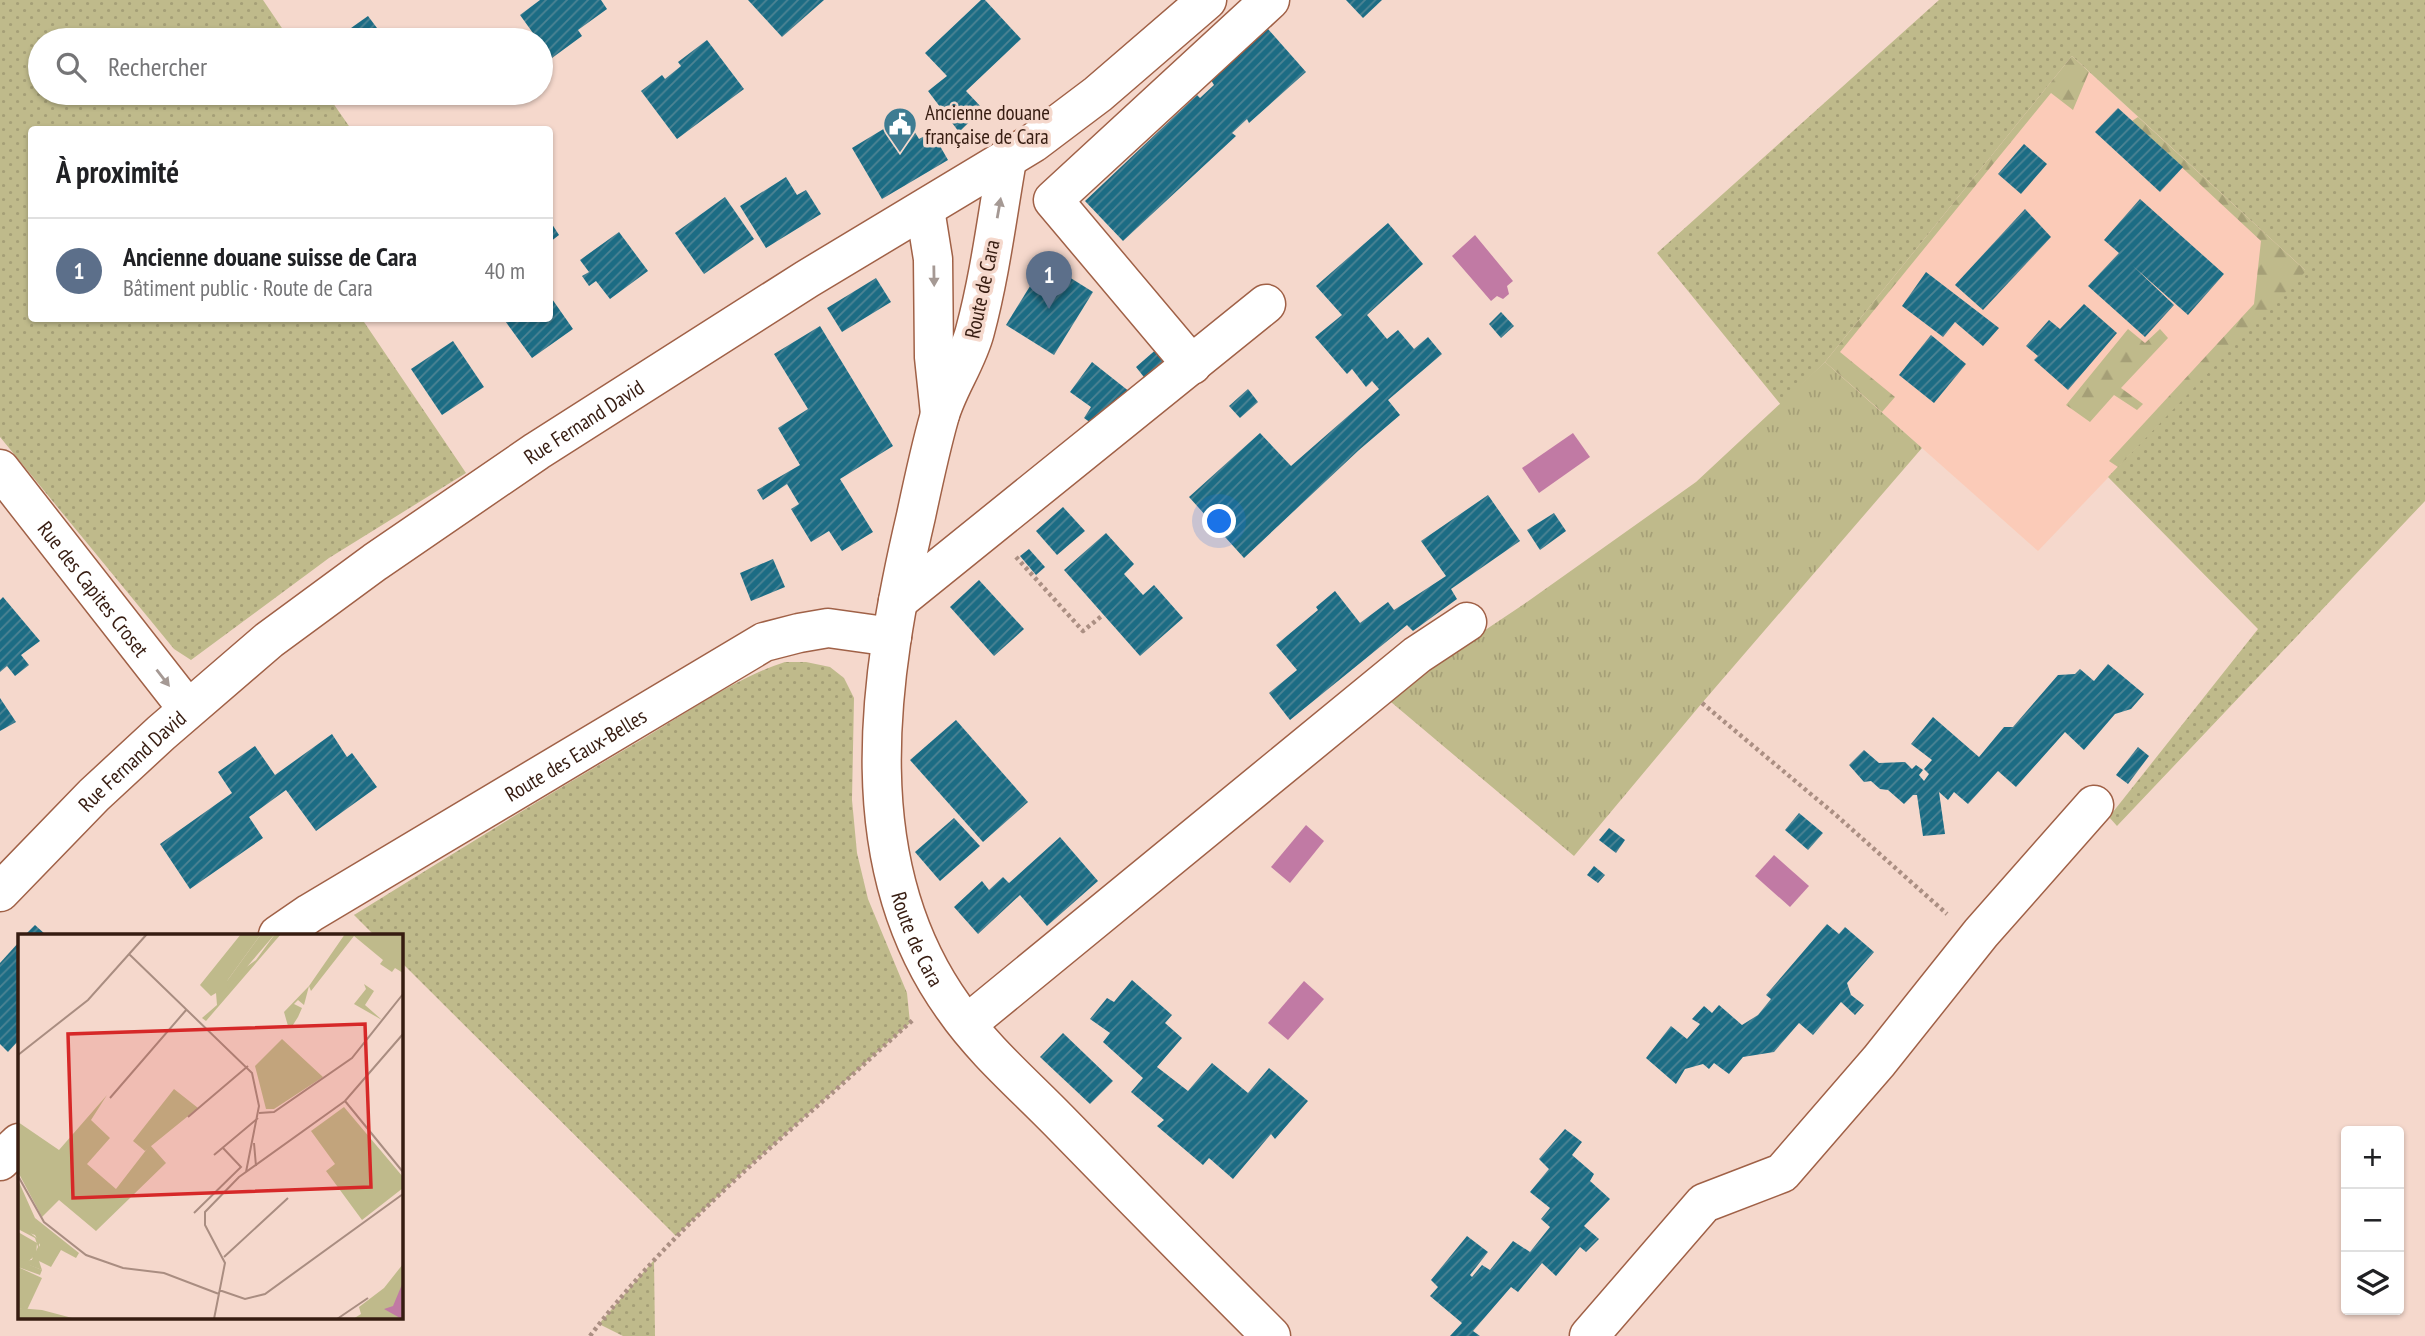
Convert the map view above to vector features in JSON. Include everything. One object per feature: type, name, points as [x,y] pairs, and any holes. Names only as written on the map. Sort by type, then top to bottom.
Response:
[{"type":"street","name":"Rue Fernand David","points":[[0,892],[94,795],[187,709],[280,632],[537,451],[797,285],[1007,160],[1098,94],[1207,0]]},
{"type":"street","points":[[1192,365],[1053,200],[1270,0]]},
{"type":"street","name":"Route de Cara","points":[[1007,160],[978,321],[961,369],[940,414],[895,619],[883,694],[881,742],[886,837],[899,894],[923,956],[944,994],[967,1024],[1119,1184],[1271,1336]]},
{"type":"street","name":"Route de Cara","points":[[925,209],[933,259],[934,376],[940,414]]},
{"type":"street","points":[[895,619],[989,527],[1266,304]]},
{"type":"street","name":"Rue des Capites Croset","points":[[0,469],[187,709]]},
{"type":"street","name":"Route des Eaux-Belles","points":[[279,934],[310,913],[764,642],[799,633],[895,619]]},
{"type":"street","points":[[967,1024],[1417,655],[1467,622]]},
{"type":"street","points":[[1589,1336],[1704,1203],[1782,1173],[1879,1061],[1976,940],[2094,805]]},
{"type":"street","points":[[0,1161],[18,1144]]},
{"type":"path","points":[[989,527],[1083,631],[1103,615]]},
{"type":"path","points":[[1702,703],[1837,816],[1976,940]]},
{"type":"path","points":[[590,1336],[676,1236],[743,1172],[944,994]]},
{"type":"shaded area","points":[[2072,56],[2306,271],[2038,551],[1825,362]]},
{"type":"shaded area","points":[[1475,235],[1513,281],[1507,286],[1509,294],[1503,299],[1497,296],[1491,301],[1452,256]]},
{"type":"shaded area","points":[[1573,433],[1590,457],[1539,493],[1522,468]]},
{"type":"shaded area","points":[[1306,825],[1324,841],[1290,883],[1271,867]]},
{"type":"shaded area","points":[[1774,855],[1809,886],[1790,907],[1755,876]]},
{"type":"shaded area","points":[[1304,981],[1324,999],[1288,1040],[1268,1023]]},
{"type":"green space","points":[[0,0],[263,0],[282,28],[28,28],[28,105],[334,105],[349,126],[28,126],[28,322],[364,322],[466,473],[329,558],[191,660],[174,649],[0,437]]},
{"type":"green space","points":[[1939,0],[2425,0],[2425,501],[2117,826],[2109,817],[2258,629],[2108,477],[2305,270],[2072,56],[1825,362],[1781,405],[1657,253]]},
{"type":"green space","points":[[2072,56],[2089,72],[2073,110],[2051,93],[1840,352],[1895,397],[1882,412],[1825,362]]},
{"type":"green space","points":[[2138,117],[2306,271],[2118,467],[2109,461],[2254,304],[2261,241],[2132,121]]},
{"type":"green space","points":[[2128,329],[2145,343],[2160,329],[2168,338],[2121,388],[2143,404],[2137,410],[2114,395],[2090,422],[2066,405]]},
{"type":"green space","points":[[1825,362],[1922,448],[1574,856],[1385,697],[1527,602],[1696,482]]},
{"type":"green space","points":[[785,662],[806,662],[830,667],[844,678],[854,698],[852,800],[857,853],[868,899],[907,993],[910,1023],[743,1172],[676,1236],[402,963],[402,934],[373,934],[354,915],[712,697]]},
{"type":"green space","points":[[654,1260],[655,1336],[623,1336],[599,1324]]},
{"type":"building","points":[[540,0],[601,0],[607,9],[578,30],[582,36],[553,57],[553,28],[529,28],[520,15]]},
{"type":"building","points":[[748,0],[824,0],[782,37]]},
{"type":"building","points":[[981,0],[985,0],[1021,39],[966,91],[983,109],[959,132],[928,91],[947,76],[925,53]]},
{"type":"building","points":[[1346,0],[1382,0],[1363,18]]},
{"type":"building","points":[[368,16],[377,28],[351,28]]},
{"type":"building","points":[[1268,29],[1306,72],[1249,123],[1247,119],[1232,133],[1236,136],[1123,241],[1085,201],[1197,95],[1200,98],[1214,85],[1211,80]]},
{"type":"building","points":[[707,40],[744,89],[677,139],[641,91],[662,75],[665,79],[681,66],[678,62]]},
{"type":"building","points":[[2118,108],[2183,167],[2160,192],[2095,132]]},
{"type":"building","name":"Ancienne douane française de Cara","points":[[905,116],[919,139],[932,132],[948,160],[882,199],[852,148]]},
{"type":"building","points":[[2024,144],[2047,164],[2021,194],[1998,174]]},
{"type":"building","points":[[786,177],[797,195],[806,190],[821,214],[766,248],[740,206]]},
{"type":"building","points":[[725,197],[754,239],[704,274],[675,233]]},
{"type":"building","points":[[2140,199],[2224,274],[2188,315],[2133,266],[2174,305],[2145,337],[2088,286],[2119,253],[2104,240]]},
{"type":"building","points":[[2025,209],[2051,237],[1983,310],[1955,285]]},
{"type":"building","points":[[1388,223],[1423,264],[1367,315],[1387,339],[1398,330],[1414,349],[1428,337],[1442,354],[1388,400],[1400,415],[1244,558],[1189,497],[1260,433],[1291,466],[1379,389],[1372,381],[1366,387],[1352,369],[1347,374],[1315,337],[1342,315],[1316,286]]},
{"type":"building","points":[[553,226],[559,235],[553,240]]},
{"type":"building","points":[[619,232],[648,271],[610,299],[596,281],[589,286],[582,276],[589,272],[580,260]]},
{"type":"building","points":[[1045,262],[1093,292],[1054,355],[1006,325]]},
{"type":"building","points":[[1926,272],[1999,328],[1983,346],[1955,322],[1943,337],[1902,306]]},
{"type":"building","points":[[876,278],[891,302],[842,332],[827,308]]},
{"type":"building","points":[[553,300],[573,329],[532,358],[506,322],[553,322]]},
{"type":"building","points":[[2084,304],[2117,333],[2068,390],[2034,360],[2038,356],[2026,346],[2049,320],[2060,329]]},
{"type":"building","points":[[1501,312],[1514,326],[1501,338],[1489,324]]},
{"type":"building","points":[[820,326],[893,446],[840,479],[873,532],[842,551],[829,531],[811,542],[791,509],[799,504],[787,484],[763,500],[757,490],[800,465],[778,428],[808,409],[774,354]]},
{"type":"building","points":[[1931,335],[1966,364],[1934,403],[1899,375]]},
{"type":"building","points":[[453,341],[484,387],[442,415],[411,369]]},
{"type":"building","points":[[1159,347],[1175,366],[1151,386],[1136,367]]},
{"type":"building","points":[[1092,362],[1135,396],[1098,428],[1084,418],[1091,407],[1070,392]]},
{"type":"building","points":[[1248,389],[1258,402],[1240,418],[1229,406]]},
{"type":"building","points":[[1488,495],[1520,541],[1451,589],[1457,599],[1413,631],[1407,625],[1290,720],[1269,693],[1297,670],[1276,645],[1318,610],[1316,607],[1335,591],[1360,623],[1388,602],[1394,610],[1446,576],[1421,541]]},
{"type":"building","points":[[1063,507],[1085,531],[1057,555],[1036,531]]},
{"type":"building","points":[[1554,513],[1566,531],[1540,550],[1527,530]]},
{"type":"building","points":[[1106,533],[1134,564],[1124,574],[1143,595],[1154,585],[1183,618],[1140,656],[1064,570]]},
{"type":"building","points":[[1029,549],[1045,567],[1036,575],[1020,556]]},
{"type":"building","points":[[773,559],[785,587],[751,601],[740,573]]},
{"type":"building","points":[[979,580],[1024,629],[994,656],[950,607]]},
{"type":"building","points":[[3,597],[40,641],[21,655],[29,665],[15,676],[7,666],[0,672],[0,600]]},
{"type":"building","points":[[2108,664],[2144,694],[2131,709],[2115,714],[2084,750],[2065,732],[2016,787],[1998,771],[1968,804],[1954,792],[1948,800],[1939,792],[1945,834],[1923,836],[1917,795],[1913,795],[1904,804],[1888,790],[1880,789],[1871,781],[1864,782],[1849,765],[1864,750],[1879,763],[1905,762],[1912,769],[1916,765],[1923,770],[1919,775],[1924,781],[1929,774],[1924,769],[1932,760],[1911,744],[1933,717],[1979,757],[2004,727],[2013,727],[2058,675],[2075,674],[2080,669],[2094,681]]},
{"type":"building","points":[[0,698],[16,722],[0,731]]},
{"type":"building","points":[[956,720],[1028,802],[983,842],[910,760]]},
{"type":"building","points":[[332,734],[347,757],[352,753],[377,787],[316,831],[286,790],[249,817],[263,838],[190,889],[160,844],[232,793],[218,772],[255,746],[275,775]]},
{"type":"building","points":[[2138,747],[2149,756],[2128,784],[2116,775]]},
{"type":"building","points":[[1799,813],[1823,833],[1808,850],[1785,830]]},
{"type":"building","points":[[954,818],[980,846],[940,881],[915,852]]},
{"type":"building","points":[[1609,828],[1625,840],[1616,853],[1599,840]]},
{"type":"building","points":[[1060,837],[1098,881],[1047,926],[1020,895],[978,934],[954,907],[982,881],[989,890],[1003,877],[1009,883]]},
{"type":"building","points":[[1594,866],[1605,875],[1598,883],[1587,875]]},
{"type":"building","points":[[1827,924],[1839,934],[1845,927],[1874,952],[1847,983],[1851,995],[1864,1005],[1855,1015],[1841,1002],[1813,1035],[1799,1023],[1774,1052],[1743,1057],[1729,1074],[1714,1063],[1709,1069],[1703,1064],[1685,1069],[1676,1084],[1646,1058],[1671,1026],[1687,1039],[1700,1024],[1692,1019],[1704,1006],[1712,1013],[1719,1005],[1742,1025],[1758,1015],[1771,999],[1766,995]]},
{"type":"building","points":[[35,925],[45,934],[26,934]]},
{"type":"building","points":[[18,943],[18,1041],[8,1052],[0,1044],[0,963]]},
{"type":"building","points":[[1132,980],[1172,1015],[1165,1023],[1182,1038],[1157,1067],[1188,1091],[1212,1063],[1248,1093],[1269,1068],[1308,1101],[1275,1139],[1271,1134],[1233,1179],[1209,1158],[1203,1165],[1157,1126],[1164,1120],[1131,1092],[1143,1078],[1103,1042],[1110,1033],[1090,1019],[1107,998],[1114,1002]]},
{"type":"building","points":[[1063,1033],[1113,1081],[1090,1104],[1040,1057]]},
{"type":"building","points":[[1565,1129],[1582,1142],[1572,1155],[1594,1174],[1590,1181],[1610,1199],[1584,1226],[1599,1239],[1586,1252],[1580,1247],[1556,1276],[1542,1263],[1518,1292],[1511,1287],[1473,1331],[1480,1336],[1450,1336],[1462,1323],[1430,1296],[1438,1287],[1431,1280],[1467,1236],[1488,1252],[1470,1275],[1472,1277],[1482,1265],[1490,1270],[1513,1241],[1530,1252],[1550,1227],[1541,1219],[1550,1208],[1530,1192],[1549,1169],[1539,1159]]},
{"type":"place","name":"Ancienne douane française de Cara","points":[[900,154]]},
{"type":"place","name":"Ancienne douane suisse de Cara","points":[[1049,309]]}]
